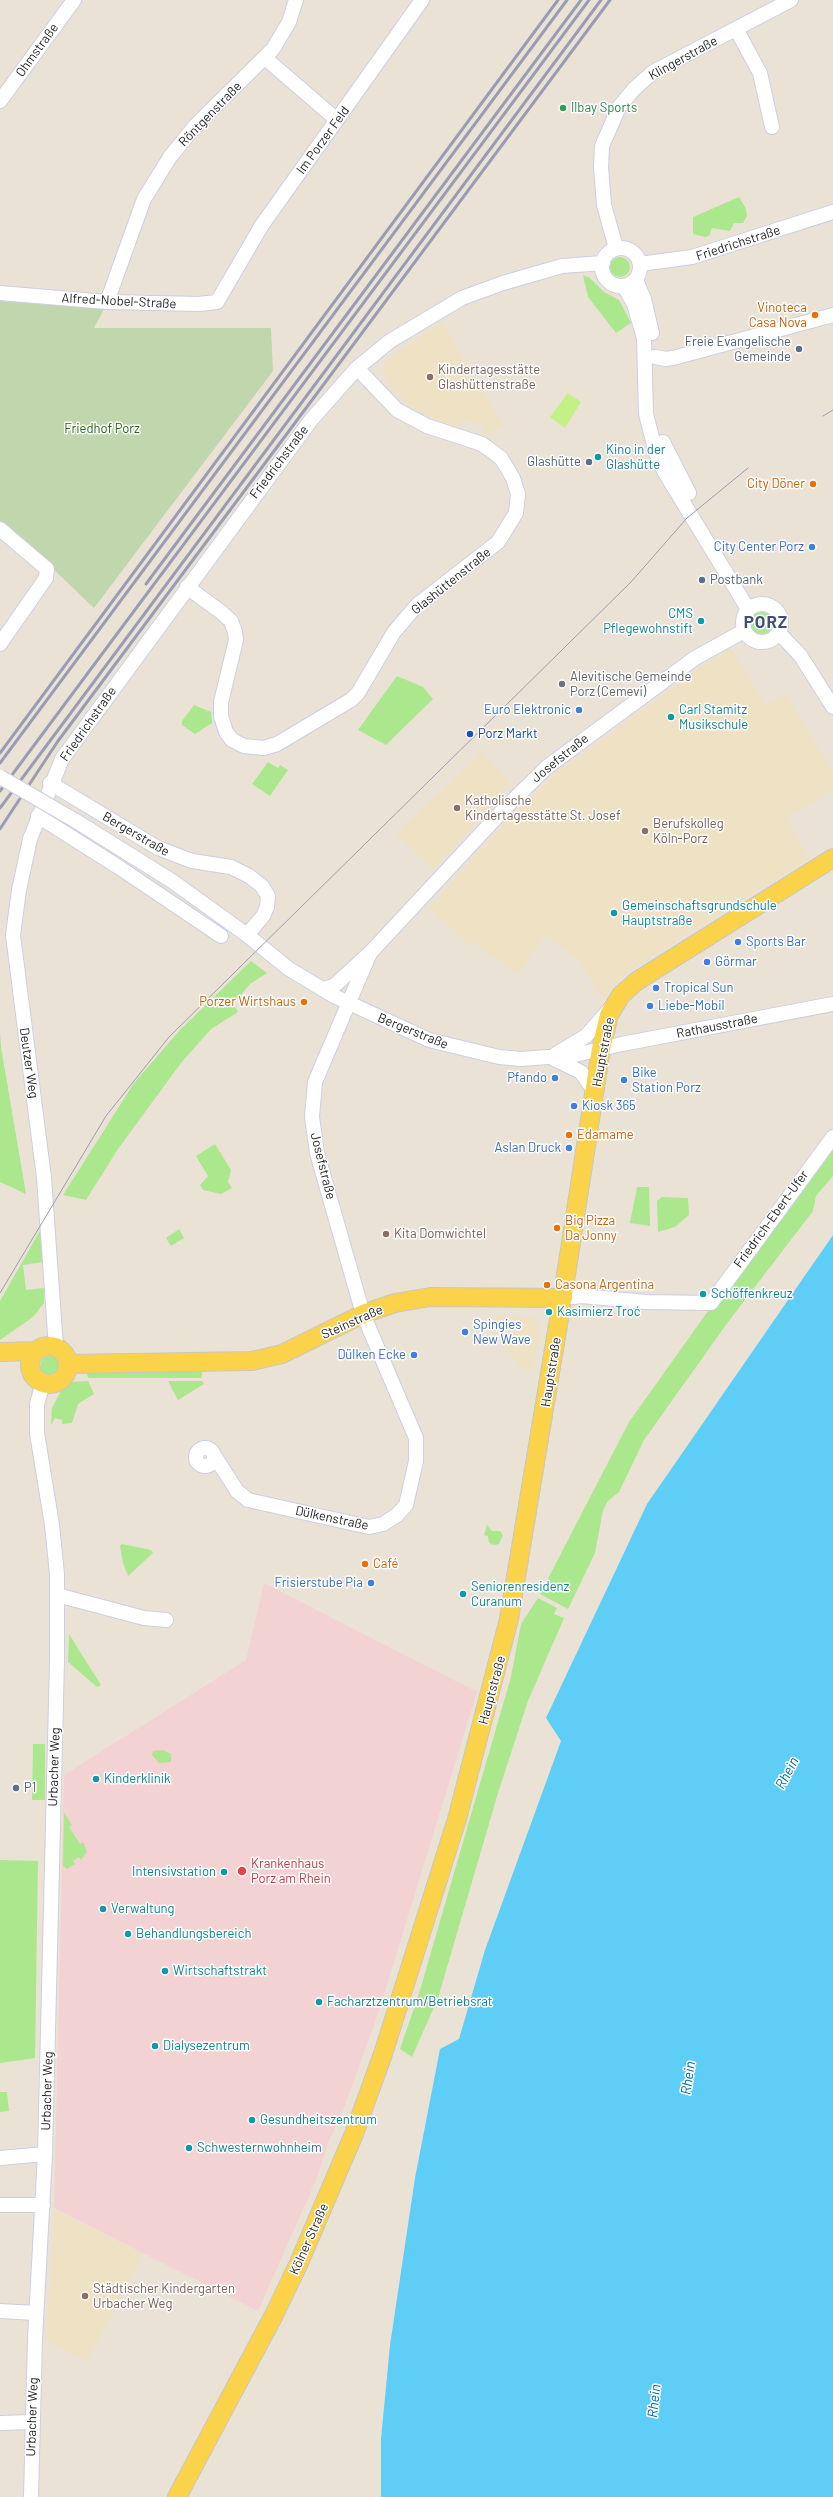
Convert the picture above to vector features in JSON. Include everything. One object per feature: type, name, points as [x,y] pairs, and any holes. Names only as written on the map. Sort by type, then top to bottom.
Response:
[{"type":"main road","name":"Hauptstraße","points":[[410,1968],[457,1819],[503,1645],[563,1298],[601,1049],[609,1015],[614,1005],[637,981],[833,858]]},
{"type":"main road","name":"Steinstraße","points":[[68,1364],[252,1361],[267,1359],[363,1314],[395,1304],[430,1297],[563,1298]]},
{"type":"main road","points":[[0,1362],[33,1356],[44,1347],[56,1347],[63,1352],[68,1364],[67,1370],[60,1380],[49,1384],[43,1383],[33,1375],[33,1356]]},
{"type":"main road","points":[[0,1352],[33,1356]]},
{"type":"main road","name":"Kölner Straße","points":[[177,2497],[298,2265],[354,2134],[383,2054],[410,1968]]},
{"type":"street","name":"Ohmstraße","points":[[0,101],[74,0]]},
{"type":"street","name":"Röntgenstraße","points":[[107,302],[144,199],[170,157],[195,126],[265,58],[289,22],[296,0]]},
{"type":"street","name":"Im Porzer Feld","points":[[229,284],[262,225],[422,0]]},
{"type":"street","name":"Klingerstraße","points":[[616,248],[604,205],[601,166],[602,146],[619,107],[634,89],[653,72],[791,0]]},
{"type":"street","points":[[736,29],[760,73],[772,127]]},
{"type":"street","points":[[265,58],[337,120]]},
{"type":"street","name":"Friedrichstraße","points":[[640,264],[692,257],[833,212]]},
{"type":"street","points":[[630,283],[618,286],[607,280],[602,269],[607,254],[616,248],[630,250],[637,255],[640,264],[630,283],[634,304],[644,338],[646,414],[656,453],[664,471],[752,607]]},
{"type":"street","name":"Friedrichstraße","points":[[50,784],[70,746],[187,587],[311,420],[357,368],[390,341],[462,298],[503,283],[562,266],[603,263]]},
{"type":"street","points":[[630,283],[650,320],[655,357],[656,413],[665,449],[698,508],[709,533],[752,607]]},
{"type":"street","name":"Alfred-Nobel-Straße","points":[[0,293],[107,302],[199,304],[216,302],[229,284]]},
{"type":"street","points":[[655,357],[666,359],[673,358],[833,315]]},
{"type":"street","name":"Glashüttenstraße","points":[[187,587],[231,621],[235,632],[236,640],[221,702],[221,716],[226,732],[232,740],[244,746],[264,748],[277,744],[351,700],[358,693],[394,632],[417,605],[498,542],[516,514],[518,494],[513,478],[501,458],[482,444],[427,426],[397,410],[357,368]]},
{"type":"street","points":[[0,529],[47,570],[46,578],[0,644]]},
{"type":"street","points":[[768,604],[778,612],[782,622],[779,633],[774,638],[761,642],[748,637],[744,631],[742,623],[752,607],[768,604]]},
{"type":"street","name":"Josefstraße","points":[[322,989],[334,986],[370,953],[505,808],[547,767],[695,658],[744,631]]},
{"type":"street","points":[[779,633],[800,655],[833,707]]},
{"type":"street","name":"Bergerstraße","points":[[0,777],[76,821],[172,881],[247,935],[289,969],[349,1004],[416,1034],[452,1047],[499,1057],[521,1059],[575,1056],[601,1049]]},
{"type":"street","name":"Deutzer Weg","points":[[50,784],[38,816],[23,867],[13,935],[44,1178],[56,1347]]},
{"type":"street","name":"Bergerstraße","points":[[50,784],[158,848],[187,860],[231,868],[249,876],[262,886],[268,896],[267,907],[263,916],[247,935]]},
{"type":"street","points":[[38,816],[120,868],[221,936]]},
{"type":"street","name":"Josefstraße","points":[[363,1314],[317,1153],[312,1117],[315,1082],[370,953]]},
{"type":"street","name":"Rathausstraße","points":[[601,1049],[833,1004]]},
{"type":"street","points":[[550,1057],[583,1039],[614,1005]]},
{"type":"street","points":[[550,1057],[581,1072],[595,1092]]},
{"type":"street","name":"Friedrich-Ebert-Ufer","points":[[711,1303],[833,1137]]},
{"type":"street","name":"Steinstraße","points":[[563,1298],[582,1296],[646,1302],[711,1303]]},
{"type":"street","name":"Dülkenstraße","points":[[214,1455],[237,1491],[248,1500],[369,1527],[383,1524],[402,1511],[406,1506],[416,1461],[416,1438],[363,1314]]},
{"type":"street","name":"Urbacher Weg","points":[[31,2497],[31,2422],[46,2154],[53,1888],[57,1595],[54,1533],[37,1433],[37,1404],[43,1383]]},
{"type":"street","points":[[57,1595],[144,1618],[166,1620]]},
{"type":"street","points":[[0,2158],[46,2154]]},
{"type":"street","points":[[0,2205],[43,2205]]},
{"type":"street","points":[[0,2311],[36,2313]]},
{"type":"street","points":[[0,2423],[31,2422]]},
{"type":"shaded area","name":"Kindertagesstätte Glashüttenstraße","points":[[442,322],[503,425],[485,436],[482,435],[485,426],[463,419],[460,428],[419,413],[407,403],[387,381],[383,373],[384,364],[388,359]]},
{"type":"shaded area","name":"Berufskolleg Köln-Porz","points":[[731,649],[766,705],[785,693],[833,773],[833,790],[786,819],[810,858],[628,971],[603,998],[577,958],[545,936],[518,974],[472,942],[469,944],[429,908],[514,813],[555,774],[702,667]]},
{"type":"shaded area","name":"Katholische Kindertagesstätte St. Josef","points":[[482,752],[511,784],[433,869],[396,835]]},
{"type":"shaded area","points":[[492,1315],[531,1317],[537,1320],[540,1327],[533,1370],[521,1368],[515,1361],[498,1334]]},
{"type":"shaded area","name":"Krankenhaus Porz am Rhein","points":[[264,1583],[477,1692],[378,2014],[344,2108],[328,2143],[317,2178],[258,2311],[54,2208],[64,1775],[246,1660]]},
{"type":"shaded area","name":"Städtischer Kindergarten Urbacher Weg","points":[[55,2209],[143,2253],[87,2361],[46,2340]]},
{"type":"green space","points":[[739,197],[746,209],[747,216],[743,223],[734,223],[730,231],[712,228],[709,236],[705,237],[693,234],[693,217]]},
{"type":"green space","points":[[616,257],[624,257],[630,263],[630,271],[624,277],[616,277],[610,271],[610,263]]},
{"type":"green space","points":[[583,275],[590,278],[604,292],[619,300],[631,323],[616,333],[588,297]]},
{"type":"green space","name":"Friedhof Porz","points":[[0,301],[104,309],[94,328],[271,328],[273,371],[94,608],[51,567],[0,524]]},
{"type":"green space","points":[[568,393],[581,402],[565,428],[550,417]]},
{"type":"green space","points":[[762,612],[766,613],[772,619],[772,627],[766,633],[762,634],[758,633],[752,627],[751,623],[752,619],[758,613]]},
{"type":"green space","points":[[397,676],[423,687],[433,699],[386,745],[358,730]]},
{"type":"green space","points":[[194,705],[211,712],[212,723],[195,734],[182,725],[182,721]]},
{"type":"green space","points":[[268,762],[278,768],[280,765],[288,770],[270,796],[252,784]]},
{"type":"green space","points":[[251,961],[267,973],[250,984],[233,1004],[238,1012],[211,1029],[181,1063],[118,1149],[86,1200],[63,1195],[134,1083],[180,1030]]},
{"type":"green space","points":[[0,1031],[1,1047],[26,1194],[0,1182]]},
{"type":"green space","points":[[215,1144],[231,1170],[228,1182],[232,1188],[221,1194],[203,1190],[200,1185],[208,1176],[196,1156]]},
{"type":"green space","points":[[833,1147],[833,1176],[816,1196],[813,1211],[728,1322],[644,1440],[619,1492],[608,1501],[603,1510],[595,1553],[568,1609],[540,1594],[629,1422],[713,1304]]},
{"type":"green space","points":[[637,1187],[649,1187],[650,1226],[630,1223]]},
{"type":"green space","points":[[662,1197],[688,1198],[689,1215],[675,1227],[658,1232],[657,1201]]},
{"type":"green space","points":[[41,1229],[43,1262],[23,1265],[26,1290],[44,1288],[44,1303],[33,1317],[0,1340],[0,1301]]},
{"type":"green space","points":[[179,1229],[184,1238],[171,1246],[166,1238]]},
{"type":"green space","points":[[50,1356],[57,1359],[60,1366],[57,1373],[50,1376],[43,1373],[40,1366],[43,1359]]},
{"type":"green space","points":[[158,1369],[162,1372],[202,1372],[202,1378],[88,1378],[87,1373]]},
{"type":"green space","points":[[88,1381],[94,1394],[78,1404],[72,1423],[62,1424],[62,1420],[55,1418],[51,1425],[52,1408],[61,1391],[71,1382]]},
{"type":"green space","points":[[168,1381],[202,1381],[204,1384],[178,1400]]},
{"type":"green space","points":[[487,1525],[492,1531],[500,1531],[503,1535],[499,1544],[494,1545],[489,1543],[488,1536],[484,1535]]},
{"type":"green space","points":[[122,1544],[151,1550],[153,1553],[128,1576],[123,1563],[120,1546]]},
{"type":"green space","points":[[538,1598],[557,1608],[554,1614],[564,1618],[528,1701],[498,1793],[438,1998],[412,2057],[400,2049],[418,1997],[511,1677],[521,1624]]},
{"type":"green space","points":[[69,1634],[101,1685],[97,1687],[68,1662]]},
{"type":"green space","points":[[33,1744],[45,1744],[45,1800],[32,1800]]},
{"type":"green space","points":[[163,1750],[171,1754],[171,1762],[159,1763],[152,1755],[153,1751]]},
{"type":"green space","points":[[64,1813],[72,1825],[69,1827],[80,1844],[83,1842],[87,1852],[81,1860],[79,1857],[73,1861],[75,1864],[67,1869],[63,1866]]},
{"type":"green space","points":[[0,1860],[38,1861],[35,2058],[0,2063]]},
{"type":"green space","points":[[0,2092],[7,2092],[9,2111],[0,2112]]},
{"type":"water","name":"Rhein","points":[[833,1235],[833,2497],[381,2497],[381,2439],[390,2345],[415,2178],[440,2049],[459,2039],[485,1950],[561,1741],[546,1718],[647,1504]]},
{"type":"tram line","points":[[823,416],[833,410]]},
{"type":"tram line","points":[[0,1293],[106,1116],[169,1037],[631,582],[687,518],[748,468]]},
{"type":"railway","points":[[0,753],[558,0]]},
{"type":"railway","points":[[0,763],[567,0]]},
{"type":"railway","points":[[146,584],[581,0]]},
{"type":"railway","points":[[0,791],[589,0]]},
{"type":"railway","points":[[0,808],[601,0]]},
{"type":"railway","points":[[0,829],[58,741],[610,0]]},
{"type":"place","name":"Ilbay Sports","points":[[563,108]]},
{"type":"place","name":"Vinoteca Casa Nova","points":[[815,315]]},
{"type":"place","name":"Freie Evangelische Gemeinde","points":[[799,349]]},
{"type":"place","name":"Kindertagesstätte Glashüttenstraße","points":[[430,377]]},
{"type":"place","name":"Kino in der Glashütte","points":[[598,457]]},
{"type":"place","name":"Glashütte","points":[[589,462]]},
{"type":"place","name":"City Döner","points":[[813,484]]},
{"type":"place","name":"City Center Porz","points":[[812,547]]},
{"type":"place","name":"Postbank","points":[[702,580]]},
{"type":"place","name":"CMS Pflegewohnstift","points":[[701,621]]},
{"type":"place","name":"Alevitische Gemeinde Porz (Cemevi)","points":[[562,684]]},
{"type":"place","name":"Euro Elektronic","points":[[579,710]]},
{"type":"place","name":"Carl Stamitz Musikschule","points":[[671,717]]},
{"type":"place","name":"Porz Markt","points":[[470,734]]},
{"type":"place","name":"Katholische Kindertagesstätte St. Josef","points":[[457,808]]},
{"type":"place","name":"Berufskolleg Köln-Porz","points":[[645,831]]},
{"type":"place","name":"Gemeinschaftsgrundschule Hauptstraße","points":[[614,913]]},
{"type":"place","name":"Sports Bar","points":[[738,942]]},
{"type":"place","name":"Görmar","points":[[707,962]]},
{"type":"place","name":"Tropical Sun","points":[[656,988]]},
{"type":"place","name":"Porzer Wirtshaus","points":[[304,1002]]},
{"type":"place","name":"Liebe-Mobil","points":[[650,1006]]},
{"type":"place","name":"Pfando","points":[[555,1078]]},
{"type":"place","name":"Bike Station Porz","points":[[624,1080]]},
{"type":"place","name":"Kiosk 365","points":[[574,1106]]},
{"type":"place","name":"Edamame","points":[[569,1135]]},
{"type":"place","name":"Aslan Druck","points":[[569,1148]]},
{"type":"place","name":"Big Pizza Da Jonny","points":[[557,1228]]},
{"type":"place","name":"Kita Domwichtel","points":[[386,1234]]},
{"type":"place","name":"Casona Argentina","points":[[547,1285]]},
{"type":"place","name":"Schöffenkreuz","points":[[703,1294]]},
{"type":"place","name":"Kasimierz Troć","points":[[549,1312]]},
{"type":"place","name":"Spingies New Wave","points":[[465,1332]]},
{"type":"place","name":"Dülken Ecke","points":[[414,1355]]},
{"type":"place","name":"Café","points":[[365,1564]]},
{"type":"place","name":"Frisierstube Pia","points":[[371,1583]]},
{"type":"place","name":"Seniorenresidenz Curanum","points":[[463,1594]]},
{"type":"place","name":"Kinderklinik","points":[[96,1779]]},
{"type":"place","name":"P1","points":[[16,1788]]},
{"type":"place","name":"Krankenhaus Porz am Rhein","points":[[242,1871]]},
{"type":"place","name":"Intensivstation","points":[[224,1872]]},
{"type":"place","name":"Verwaltung","points":[[103,1909]]},
{"type":"place","name":"Behandlungsbereich","points":[[128,1934]]},
{"type":"place","name":"Wirtschaftstrakt","points":[[165,1971]]},
{"type":"place","name":"Facharztzentrum/Betriebsrat","points":[[319,2002]]},
{"type":"place","name":"Dialysezentrum","points":[[155,2046]]},
{"type":"place","name":"Gesundheitszentrum","points":[[252,2120]]},
{"type":"place","name":"Schwesternwohnheim","points":[[189,2148]]},
{"type":"place","name":"Städtischer Kindergarten Urbacher Weg","points":[[85,2296]]},
{"type":"district","name":"PORZ","points":[[766,622]]}]
